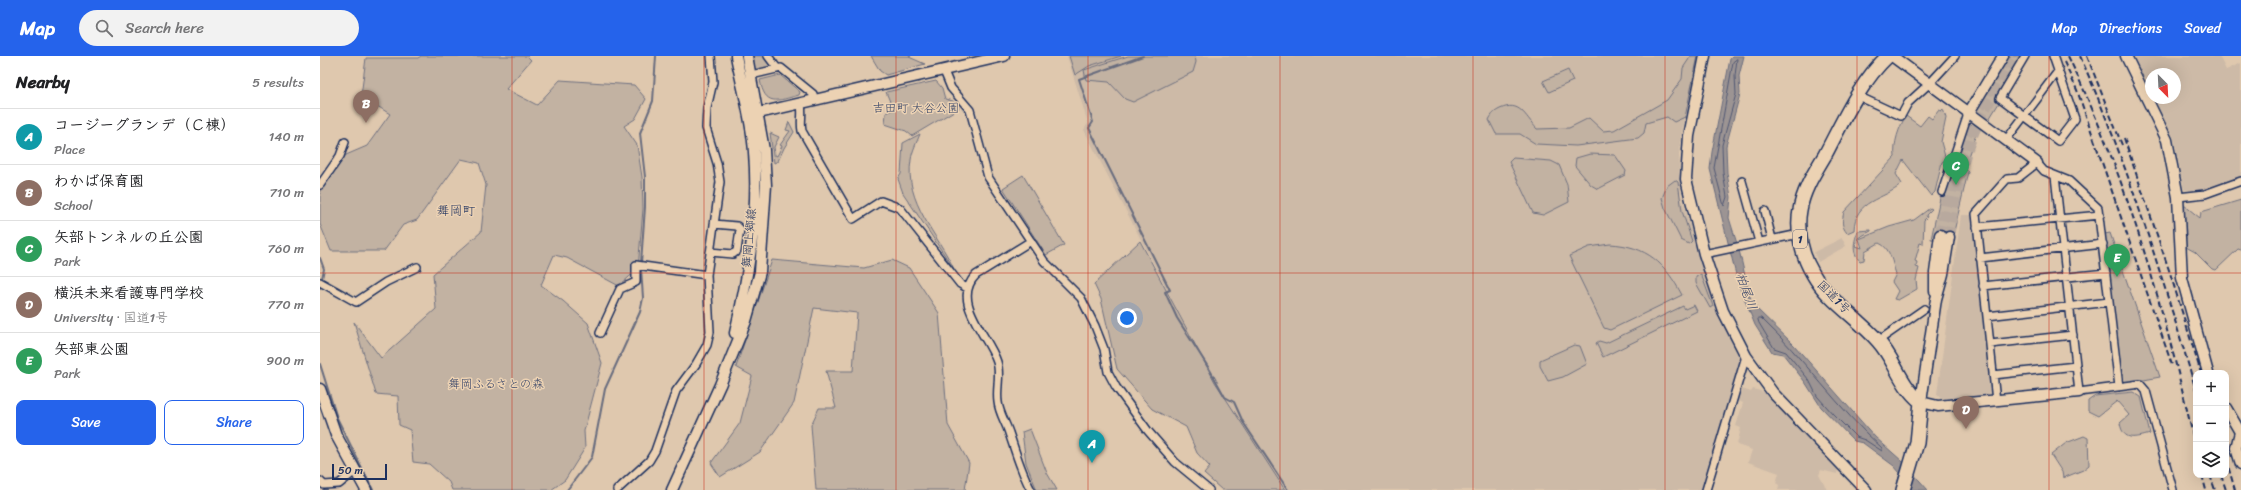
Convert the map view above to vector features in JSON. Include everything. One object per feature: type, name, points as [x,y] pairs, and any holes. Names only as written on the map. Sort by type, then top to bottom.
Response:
[{"type":"highway","name":"国道1号","points":[[1888,56],[1877,66],[1858,96],[1803,197],[1800,211],[1799,234],[1812,274],[1820,286],[1862,324],[1878,341],[1890,356],[1904,385],[1921,402]]},
{"type":"highway","points":[[1903,490],[1917,443],[1921,402]]},
{"type":"street","points":[[617,490],[649,461],[655,451],[676,391],[696,364],[707,345],[710,320],[707,274],[720,182],[717,163],[706,128],[707,108],[713,82],[711,56]]},
{"type":"street","name":"舞岡上郷線","points":[[729,360],[744,295],[754,232],[756,183],[754,150],[736,56]]},
{"type":"street","name":"舞岡上郷線","points":[[672,490],[702,425],[746,321],[760,272],[766,184],[764,150],[759,113],[747,56]]},
{"type":"street","points":[[768,56],[777,68]]},
{"type":"street","points":[[748,116],[1004,56]]},
{"type":"street","points":[[1706,56],[1689,136],[1686,179],[1709,253],[1722,311],[1746,356],[1773,393],[1865,489]]},
{"type":"street","points":[[1892,56],[1968,114],[2037,163],[2044,171],[2069,181],[2098,208],[2119,387]]},
{"type":"street","points":[[1858,96],[1901,116],[1908,103],[1929,84],[1955,56]]},
{"type":"street","points":[[1942,192],[1968,114],[2004,56]]},
{"type":"street","points":[[2024,56],[2000,98],[2058,141],[2075,119],[2053,56]]},
{"type":"street","points":[[2126,56],[2168,140],[2178,197],[2182,278],[2207,370]]},
{"type":"street","points":[[751,75],[777,68],[785,70],[813,94],[815,100]]},
{"type":"street","points":[[2006,140],[2059,70]]},
{"type":"street","points":[[944,71],[951,88],[970,110],[988,177],[1052,272],[1084,304],[1104,349],[1108,372],[1132,410],[1175,462],[1209,490]]},
{"type":"street","points":[[801,104],[804,117],[800,124],[802,131],[853,219],[881,201],[900,208],[960,284],[967,288]]},
{"type":"street","points":[[320,185],[340,156],[345,142]]},
{"type":"street","points":[[1996,401],[1976,214],[2006,179],[2018,178],[2037,163]]},
{"type":"street","points":[[2055,176],[2079,392]]},
{"type":"street","points":[[1742,181],[1757,242]]},
{"type":"street","points":[[2178,197],[2205,194],[2241,181]]},
{"type":"street","points":[[1765,211],[1772,239]]},
{"type":"street","points":[[1977,227],[2100,216]]},
{"type":"street","points":[[710,252],[733,254],[737,251],[740,229],[737,226],[714,224]]},
{"type":"street","points":[[1709,253],[1799,234]]},
{"type":"street","points":[[1944,236],[1943,274],[1936,298],[1921,402],[1938,406],[2079,392],[2140,384],[2146,391],[2173,490]]},
{"type":"street","points":[[1031,241],[976,275],[969,282],[967,288],[970,308],[974,321],[992,349],[997,364],[998,401],[1020,466],[1031,490]]},
{"type":"street","points":[[1980,258],[2103,244]]},
{"type":"street","points":[[600,333],[620,289],[636,282],[636,265],[707,274]]},
{"type":"street","points":[[320,282],[356,302],[386,282],[417,267]]},
{"type":"street","points":[[1983,286],[2106,273]]},
{"type":"street","points":[[1987,316],[2109,302]]},
{"type":"street","points":[[1878,341],[1924,309]]},
{"type":"street","points":[[1990,344],[2073,335]]},
{"type":"street","points":[[1706,490],[1746,356]]},
{"type":"street","points":[[1993,375],[2076,366]]},
{"type":"street","points":[[320,389],[336,435],[366,490]]},
{"type":"street","points":[[2229,413],[2241,432],[2236,448],[2241,464]]},
{"type":"street","points":[[320,481],[324,485],[338,484],[355,471]]},
{"type":"shaded area","points":[[1067,56],[1700,56],[1683,127],[1679,154],[1681,195],[1714,306],[1740,360],[1703,490],[1285,490],[1215,382],[1084,130],[1088,123]]},
{"type":"shaded area","points":[[2133,56],[2219,56],[2226,70],[2241,63],[2241,176],[2224,185],[2203,191],[2184,190],[2174,139],[2157,104],[2181,104],[2181,68],[2145,68],[2145,80]]},
{"type":"shaded area","points":[[1961,215],[1973,215],[1994,397],[1943,402],[1937,394]]},
{"type":"shaded area","points":[[1842,238],[1846,246],[1818,262],[1814,252]]},
{"type":"shaded area","points":[[1739,388],[1751,392],[1753,389],[1764,392],[1838,470],[1837,474],[1821,470],[1819,475],[1827,490],[1778,490],[1779,485],[1776,483],[1779,473],[1748,462],[1752,450],[1737,445],[1741,428],[1736,426],[1743,403],[1735,400]]},
{"type":"green space","name":"舞岡ふるさとの森","points":[[421,56],[527,56],[531,60],[506,89],[537,105],[560,80],[634,85],[646,99],[635,119],[624,126],[637,145],[642,177],[643,209],[638,269],[619,286],[567,258],[554,255],[541,285],[563,301],[588,323],[602,363],[584,431],[585,448],[565,480],[551,490],[452,490],[449,482],[429,464],[413,462],[410,430],[399,425],[398,396],[376,394],[354,322],[381,358],[436,309],[433,274],[481,232],[486,185],[479,163],[461,159],[417,220],[403,225],[384,251],[331,251],[320,224],[320,189],[346,155],[367,146],[390,114],[361,96],[366,58],[418,58]]},
{"type":"green space","points":[[752,56],[765,56],[771,66],[757,71],[754,67]]},
{"type":"green space","points":[[871,56],[911,56],[909,57],[925,64],[886,75],[880,71]]},
{"type":"green space","points":[[1069,56],[1121,56],[1089,66],[1075,75]]},
{"type":"green space","points":[[1128,56],[1195,56],[1196,62],[1193,72],[1133,102],[1125,99],[1109,82],[1086,80],[1084,70]]},
{"type":"green space","points":[[1691,56],[1698,56],[1685,117],[1674,122],[1667,117],[1646,123],[1644,133],[1638,138],[1576,146],[1536,144],[1520,134],[1496,134],[1489,120],[1493,113],[1512,106],[1521,110],[1537,129],[1569,128],[1589,118],[1603,131],[1614,130],[1667,100],[1682,79],[1683,68]]},
{"type":"green space","points":[[2008,56],[2020,56],[1995,100],[1999,103],[1988,121],[1977,113],[1976,107]]},
{"type":"green space","points":[[1568,70],[1573,81],[1549,92],[1543,81]]},
{"type":"green space","points":[[780,75],[800,92],[799,95],[773,100],[765,95],[760,80]]},
{"type":"green space","name":"吉田町 大谷公園","points":[[936,81],[942,88],[945,99],[953,101],[959,108],[912,136],[906,131],[885,124],[886,113],[893,109],[886,92]]},
{"type":"green space","points":[[1943,109],[1946,118],[1941,142],[1946,160],[1942,162],[1935,192],[1931,196],[1903,160],[1896,174],[1902,184],[1864,206],[1859,212],[1854,230],[1847,233],[1842,223],[1844,212],[1895,157],[1897,136],[1906,116],[1920,126],[1928,116],[1932,119],[1939,110],[1941,111]]},
{"type":"green space","points":[[789,122],[794,132],[778,161],[774,163],[770,133],[779,137],[774,147],[775,155],[777,156],[782,146],[780,145],[790,131],[786,130]]},
{"type":"green space","points":[[1970,123],[1977,131],[1964,168],[1968,172],[1952,240],[1931,239],[1940,198],[1944,197],[1967,124]]},
{"type":"green space","points":[[920,134],[913,150],[911,160],[910,175],[913,190],[917,204],[954,269],[903,193],[898,179],[901,174],[903,143]]},
{"type":"green space","points":[[1590,154],[1615,155],[1626,171],[1625,175],[1598,189],[1591,185],[1575,166],[1576,158]]},
{"type":"green space","points":[[1513,158],[1551,161],[1559,165],[1567,184],[1569,202],[1543,215],[1533,213],[1509,162]]},
{"type":"green space","points":[[1023,175],[1064,245],[1046,255],[1003,188]]},
{"type":"green space","points":[[1675,180],[1678,182],[1682,211],[1692,241],[1689,244],[1681,240],[1665,208],[1662,198],[1667,186]]},
{"type":"green space","points":[[2241,200],[2241,250],[2238,249],[2216,270],[2212,269],[2195,252],[2186,247],[2184,205],[2200,218],[2201,212]]},
{"type":"green space","points":[[1930,208],[1932,209],[1926,215],[1927,217],[1924,220],[1923,244],[1920,243],[1915,261],[1917,262],[1916,267],[1919,268],[1916,280],[1917,289],[1898,300],[1894,299],[1898,291],[1892,282],[1896,274],[1889,252],[1879,243],[1865,251],[1864,260],[1860,261],[1854,250],[1855,239],[1858,231],[1871,230],[1858,238],[1856,246],[1862,248],[1859,239],[1889,227],[1914,220]]},
{"type":"green space","points":[[2110,233],[2160,377],[2122,384],[2105,234]]},
{"type":"green space","points":[[1140,241],[1215,382],[1285,490],[1222,490],[1204,474],[1210,467],[1197,453],[1186,427],[1152,409],[1117,369],[1101,299],[1094,284]]},
{"type":"green space","points":[[1610,244],[1634,248],[1654,258],[1669,274],[1682,295],[1610,330],[1604,328],[1569,256],[1589,247]]},
{"type":"green space","points":[[772,260],[864,268],[892,260],[909,268],[939,313],[948,425],[969,463],[965,490],[816,490],[811,425],[819,408],[836,408],[826,371],[853,371],[857,313],[814,308],[794,403],[760,452],[720,477],[711,463],[740,423],[752,376],[736,367]]},
{"type":"green space","points":[[1701,274],[1713,306],[1710,308],[1696,283],[1696,277]]},
{"type":"green space","points":[[1694,305],[1697,311],[1603,357],[1596,343],[1599,341],[1606,343],[1683,306],[1685,309]]},
{"type":"green space","points":[[1574,345],[1580,346],[1587,364],[1563,377],[1548,381],[1540,366],[1540,360]]},
{"type":"green space","points":[[2133,392],[2141,397],[2150,434],[2140,437],[2131,437],[2124,433],[2120,423],[2129,415],[2117,401],[2098,416],[2088,411],[2088,401],[2095,396]]},
{"type":"green space","points":[[1030,429],[1047,473],[1057,490],[1037,490],[1026,463],[1022,432]]},
{"type":"green space","points":[[2084,436],[2088,438],[2089,465],[2083,470],[2063,478],[2062,472],[2051,455],[2066,443]]},
{"type":"water","name":"柏尾川","points":[[1733,56],[1744,56],[1739,76],[1740,94],[1726,146],[1727,173],[1731,197],[1729,218],[1739,250],[1750,297],[1757,309],[1794,345],[1875,437],[1902,461],[1928,490],[1901,490],[1897,484],[1900,473],[1894,466],[1863,443],[1854,441],[1821,407],[1805,382],[1783,354],[1772,352],[1755,325],[1738,283],[1710,169],[1730,59]]},
{"type":"waterway","points":[[641,263],[645,207],[645,177],[640,133],[653,101],[656,56]]},
{"type":"waterway","points":[[1143,56],[1079,79],[1093,122],[1089,128],[1170,290],[1165,292],[1177,318],[1210,370],[1225,397],[1234,402],[1243,422],[1288,490]]},
{"type":"waterway","points":[[320,258],[324,269],[320,288]]},
{"type":"waterway","points":[[567,490],[592,457],[605,389],[640,312],[643,298],[641,268]]},
{"type":"waterway","points":[[320,364],[337,418],[373,490]]},
{"type":"tunnel","points":[[1949,237],[1959,181],[1973,137],[1990,101],[2017,56]]},
{"type":"tunnel","points":[[1940,235],[1946,198],[1961,146],[2003,64]]},
{"type":"railway","points":[[2068,56],[2109,151],[2127,200],[2172,348],[2194,442]]},
{"type":"railway","points":[[2080,56],[2114,138],[2129,179],[2157,263],[2193,380]]},
{"type":"railway","points":[[2087,56],[2122,145]]},
{"type":"railway","points":[[2064,62],[2077,90],[2172,365]]},
{"type":"railway","points":[[2124,138],[2170,273],[2200,370]]},
{"type":"railway","points":[[2229,469],[2235,490]]},
{"type":"railway","points":[[2203,478],[2206,490]]},
{"type":"railway","points":[[2211,478],[2215,490]]},
{"type":"railway","points":[[2222,478],[2226,490]]},
{"type":"place","name":"わかば保育園","points":[[366,123]]},
{"type":"place","name":"矢部トンネルの丘公園","points":[[1956,185]]},
{"type":"place","name":"矢部東公園","points":[[2117,277]]},
{"type":"place","name":"横浜未来看護専門学校","points":[[1966,429]]},
{"type":"place","name":"コージーグランデ（Ｃ棟）","points":[[1092,463]]},
{"type":"district","name":"舞岡町","points":[[456,210]]}]
